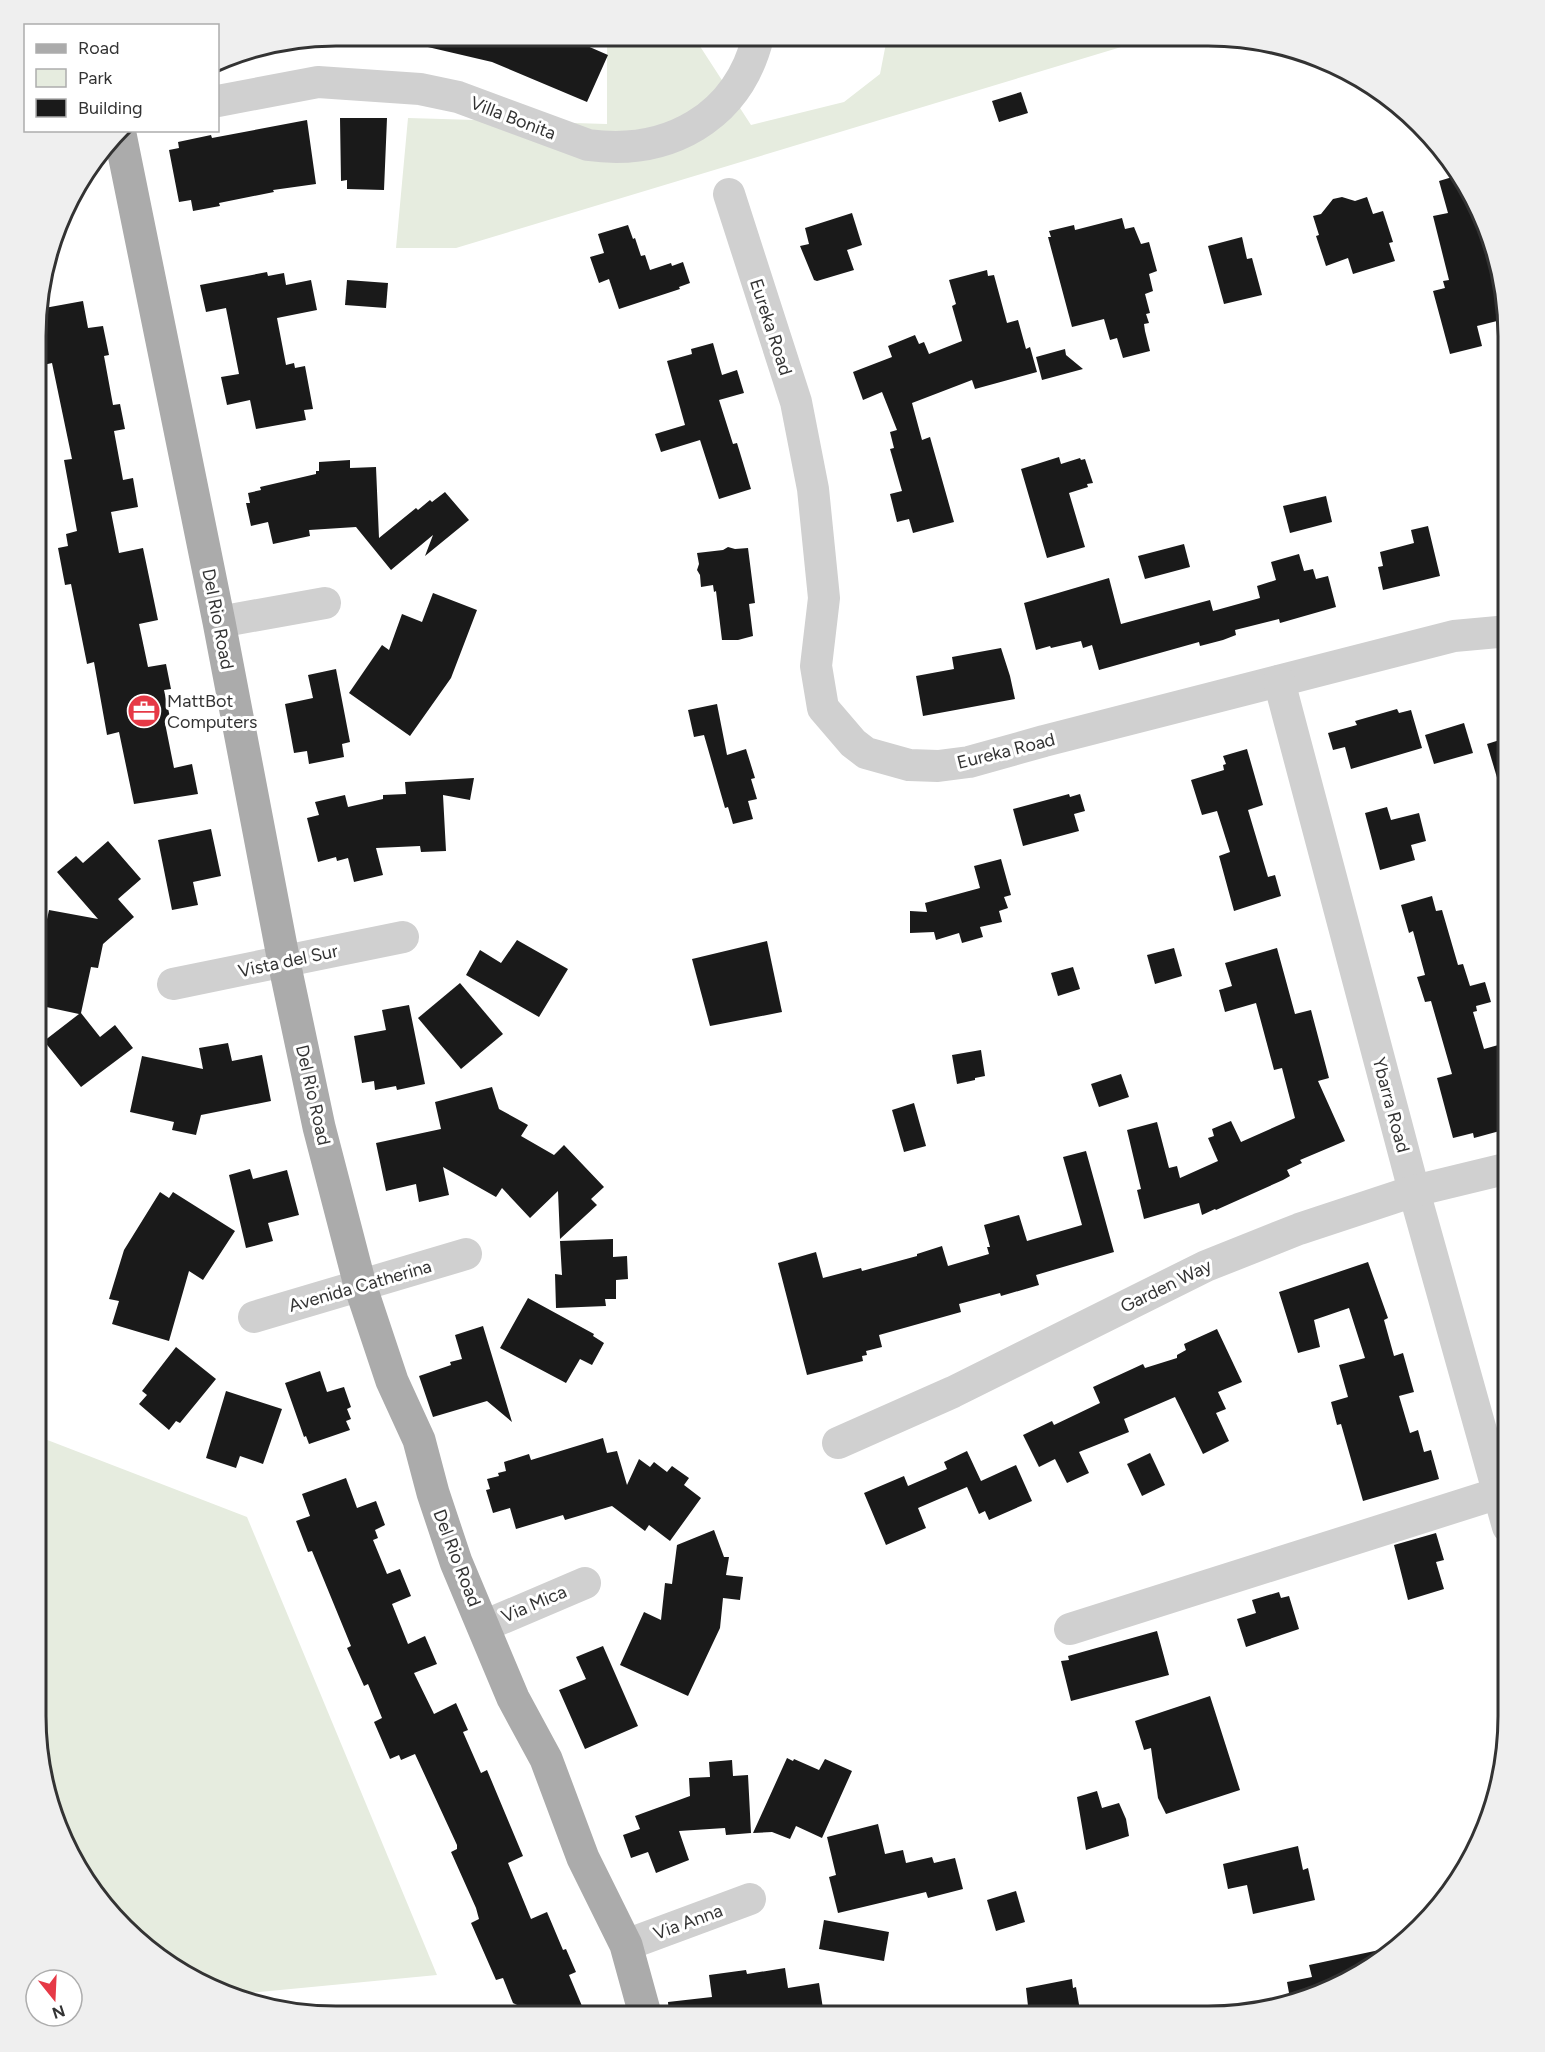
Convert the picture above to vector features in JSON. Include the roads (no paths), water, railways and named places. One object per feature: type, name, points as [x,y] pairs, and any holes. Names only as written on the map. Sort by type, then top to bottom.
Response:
[{"type":"main road","name":"Del Rio Road","points":[[122,142],[219,622],[284,962],[319,1126],[360,1285],[392,1381],[419,1440],[433,1493],[456,1562],[513,1698],[546,1759],[583,1858],[626,1945],[643,2006]]},
{"type":"street","name":"Villa Bonita","points":[[219,101],[318,82],[420,89],[458,97],[588,145],[611,148],[633,147],[656,143],[678,135],[714,112],[729,97],[741,79],[755,46]]},
{"type":"street","name":"Eureka Road","points":[[729,194],[796,402],[813,489],[824,598],[816,666],[823,708],[853,744],[866,753],[909,765],[938,766],[969,762],[1454,636],[1498,632]]},
{"type":"street","points":[[219,622],[324,603]]},
{"type":"street","name":"Ybarra Road","points":[[1279,681],[1414,1191],[1498,1489]]},
{"type":"street","name":"Vista del Sur","points":[[173,984],[403,937]]},
{"type":"street","name":"Garden Way","points":[[838,1443],[954,1392],[1206,1266],[1299,1229],[1414,1191],[1498,1171]]},
{"type":"street","name":"Avenida Catherina","points":[[254,1317],[466,1254]]},
{"type":"street","points":[[1070,1629],[1498,1493]]},
{"type":"street","name":"Via Mica","points":[[484,1626],[585,1583]]},
{"type":"street","name":"Via Anna","points":[[626,1945],[750,1899]]},
{"type":"place","name":"MattBot Computers","points":[[144,711]]}]
